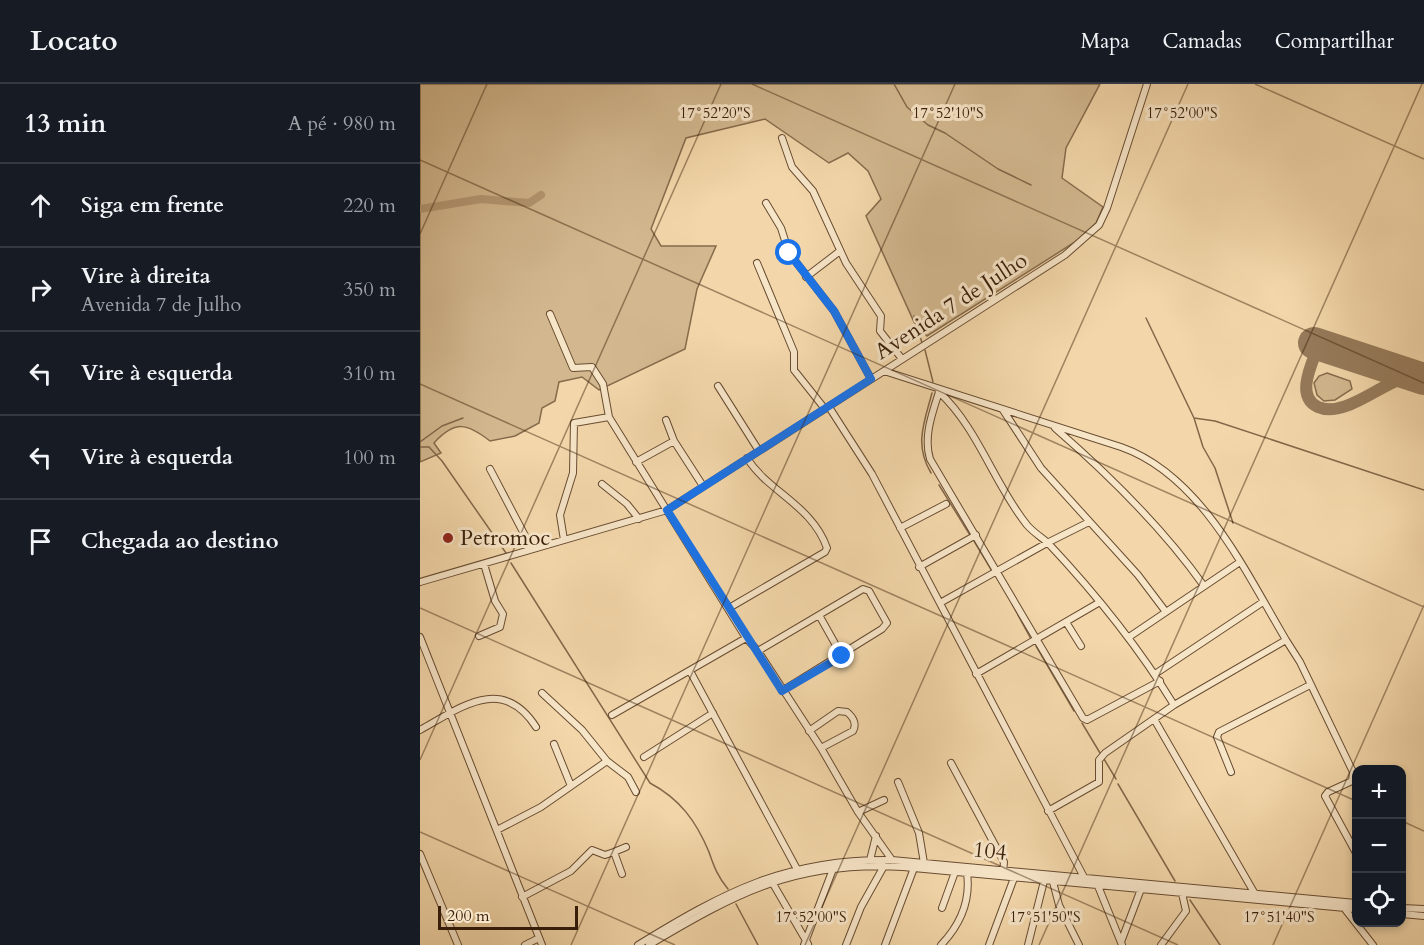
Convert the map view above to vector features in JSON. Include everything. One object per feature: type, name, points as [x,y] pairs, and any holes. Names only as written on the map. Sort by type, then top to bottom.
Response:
[{"type":"street","name":"Avenida 7 de Julho","points":[[420,582],[667,510],[1065,255],[1099,225],[1107,208],[1147,84]]},
{"type":"street","points":[[782,138],[792,167],[813,192],[840,251],[882,316],[879,329],[882,335],[902,359]]},
{"type":"street","points":[[766,203],[780,228],[789,253],[838,317],[871,379]]},
{"type":"street","points":[[806,278],[840,251]]},
{"type":"street","points":[[757,263],[794,352],[794,370],[827,408],[872,474],[1086,881]]},
{"type":"street","points":[[550,314],[573,368],[592,367],[602,381],[609,417],[746,638],[758,651],[821,748],[858,812],[876,836],[889,864]]},
{"type":"street","points":[[884,371],[1150,459],[1210,517],[1240,562],[1286,640],[1353,772],[1352,781],[1328,792],[1325,796],[1352,846]]},
{"type":"street","points":[[718,386],[759,451]]},
{"type":"street","points":[[940,391],[931,418],[927,450],[1036,640],[1085,720],[1114,709],[1160,681]]},
{"type":"street","points":[[940,391],[964,423],[1023,519],[1047,543],[1129,637],[1174,705]]},
{"type":"street","points":[[1003,410],[1041,468],[1138,575],[1166,612]]},
{"type":"street","points":[[564,540],[561,515],[573,473],[574,423],[609,417]]},
{"type":"street","points":[[666,420],[674,441],[703,486]]},
{"type":"street","points":[[1052,426],[1129,498],[1189,564],[1204,586]]},
{"type":"street","points":[[636,462],[674,441]]},
{"type":"street","points":[[729,608],[825,552],[827,548],[802,509],[754,468],[747,458]]},
{"type":"street","points":[[490,469],[532,549]]},
{"type":"street","points":[[602,484],[627,504],[639,519]]},
{"type":"street","points":[[900,528],[946,504]]},
{"type":"street","points":[[940,603],[1089,522]]},
{"type":"street","points":[[920,567],[976,535]]},
{"type":"street","points":[[1129,637],[1240,562]]},
{"type":"street","points":[[478,636],[500,627],[503,614],[495,601],[484,564]]},
{"type":"street","points":[[758,651],[863,589],[869,591],[886,618],[886,627],[782,691]]},
{"type":"street","points":[[976,674],[1100,602]]},
{"type":"street","points":[[1155,674],[1263,602]]},
{"type":"street","points":[[819,615],[842,656]]},
{"type":"street","points":[[1066,622],[1082,646]]},
{"type":"street","points":[[420,637],[542,945]]},
{"type":"street","points":[[612,716],[746,638]]},
{"type":"street","points":[[1048,811],[1099,782],[1100,757],[1174,705],[1286,640]]},
{"type":"street","points":[[690,671],[798,872]]},
{"type":"street","points":[[1231,772],[1217,737],[1219,732],[1310,685]]},
{"type":"street","points":[[542,693],[582,730],[607,761],[630,779],[636,792]]},
{"type":"street","points":[[420,730],[474,701],[496,699],[505,700],[522,710],[536,727]]},
{"type":"street","points":[[808,731],[838,711],[847,712],[850,715],[855,724],[853,731],[821,748]]},
{"type":"street","points":[[644,757],[713,713]]},
{"type":"street","points":[[1155,719],[1255,894]]},
{"type":"street","points":[[554,744],[571,786]]},
{"type":"street","points":[[497,830],[531,813],[607,761]]},
{"type":"street","points":[[951,763],[1004,862],[1003,873]]},
{"type":"street","points":[[898,782],[919,833],[924,863]]},
{"type":"street","points":[[858,812],[884,800]]},
{"type":"street","points":[[870,860],[876,836]]},
{"type":"street","points":[[522,897],[571,871],[592,850],[605,855],[626,847]]},
{"type":"street","points":[[614,852],[622,874]]},
{"type":"street","points":[[420,854],[459,945]]},
{"type":"street","name":"104","points":[[638,945],[729,895],[830,862],[870,860],[889,864],[924,863],[1086,881],[1255,894],[1320,903],[1352,903]]},
{"type":"street","points":[[846,945],[865,899],[889,864]]},
{"type":"street","points":[[729,895],[798,872],[889,864],[967,873],[1003,873],[1014,878],[1053,882],[1086,881],[1098,886],[1141,890],[1181,889],[1320,903],[1352,909]]},
{"type":"street","points":[[885,945],[914,868]]},
{"type":"street","points":[[806,944],[833,869]]},
{"type":"street","points":[[942,908],[955,872]]},
{"type":"street","points":[[941,945],[955,930],[961,917],[968,895],[967,873]]},
{"type":"street","points":[[989,945],[1014,878]]},
{"type":"street","points":[[1028,945],[1044,881]]},
{"type":"street","points":[[772,882],[806,944]]},
{"type":"street","points":[[1053,882],[1059,904],[1079,945]]},
{"type":"street","points":[[1098,886],[1121,943]]},
{"type":"street","points":[[1161,945],[1186,911],[1181,889]]},
{"type":"street","points":[[1121,943],[1141,890]]},
{"type":"street","points":[[1344,908],[1373,945]]},
{"type":"street","points":[[1406,908],[1424,909]]},
{"type":"street","points":[[649,945],[698,912]]},
{"type":"street","points":[[1406,914],[1424,916]]},
{"type":"street","points":[[525,945],[539,938]]},
{"type":"shaded area","points":[[420,84],[1100,84],[1066,148],[1062,178],[1103,207],[1096,223],[1075,242],[927,336],[914,322],[866,216],[881,199],[868,171],[848,153],[829,163],[765,119],[686,138],[651,229],[661,246],[716,246],[697,289],[685,349],[599,390],[582,377],[559,382],[555,401],[542,408],[539,423],[515,436],[490,441],[468,428],[448,430],[434,443],[441,453],[420,462]]},
{"type":"shaded area","points":[[1327,373],[1350,381],[1352,389],[1335,400],[1324,401],[1317,395],[1314,383],[1319,376]]},
{"type":"waterway","points":[[894,84],[907,107],[928,125],[945,133],[998,169],[1031,185]]},
{"type":"waterway","points":[[420,209],[481,199],[529,203],[541,195]]},
{"type":"waterway","points":[[914,316],[922,343]]},
{"type":"waterway","points":[[1146,318],[1194,418],[1203,447],[1215,468],[1233,523]]},
{"type":"waterway","points":[[925,350],[933,382]]},
{"type":"waterway","points":[[931,473],[923,453],[922,434],[932,393]]},
{"type":"waterway","points":[[420,442],[442,426],[463,418]]},
{"type":"waterway","points":[[1194,418],[1215,421],[1424,490]]},
{"type":"waterway","points":[[420,447],[429,447],[442,461],[506,553]]},
{"type":"waterway","points":[[939,485],[970,535]]},
{"type":"waterway","points":[[974,541],[992,571]]},
{"type":"waterway","points":[[511,563],[650,783],[670,796],[693,821],[717,872],[728,889]]},
{"type":"waterway","points":[[1012,604],[1031,639]]},
{"type":"waterway","points":[[1036,646],[1074,711]]},
{"type":"waterway","points":[[1082,723],[1100,753]]},
{"type":"waterway","points":[[1104,759],[1116,779]]},
{"type":"waterway","points":[[1118,784],[1175,881]]},
{"type":"waterway","points":[[1190,900],[1220,945]]},
{"type":"waterway","points":[[736,904],[758,945]]},
{"type":"taxiway","points":[[1319,344],[1306,387],[1311,402],[1318,407],[1329,409],[1352,404],[1412,375]]},
{"type":"runway","points":[[1314,343],[1424,379]]},
{"type":"place","name":"Petromoc","points":[[448,538]]},
{"type":"route","points":[[789,253],[804,276],[815,286],[842,323],[871,379],[667,510],[746,638],[758,651],[782,691],[842,656]]}]
